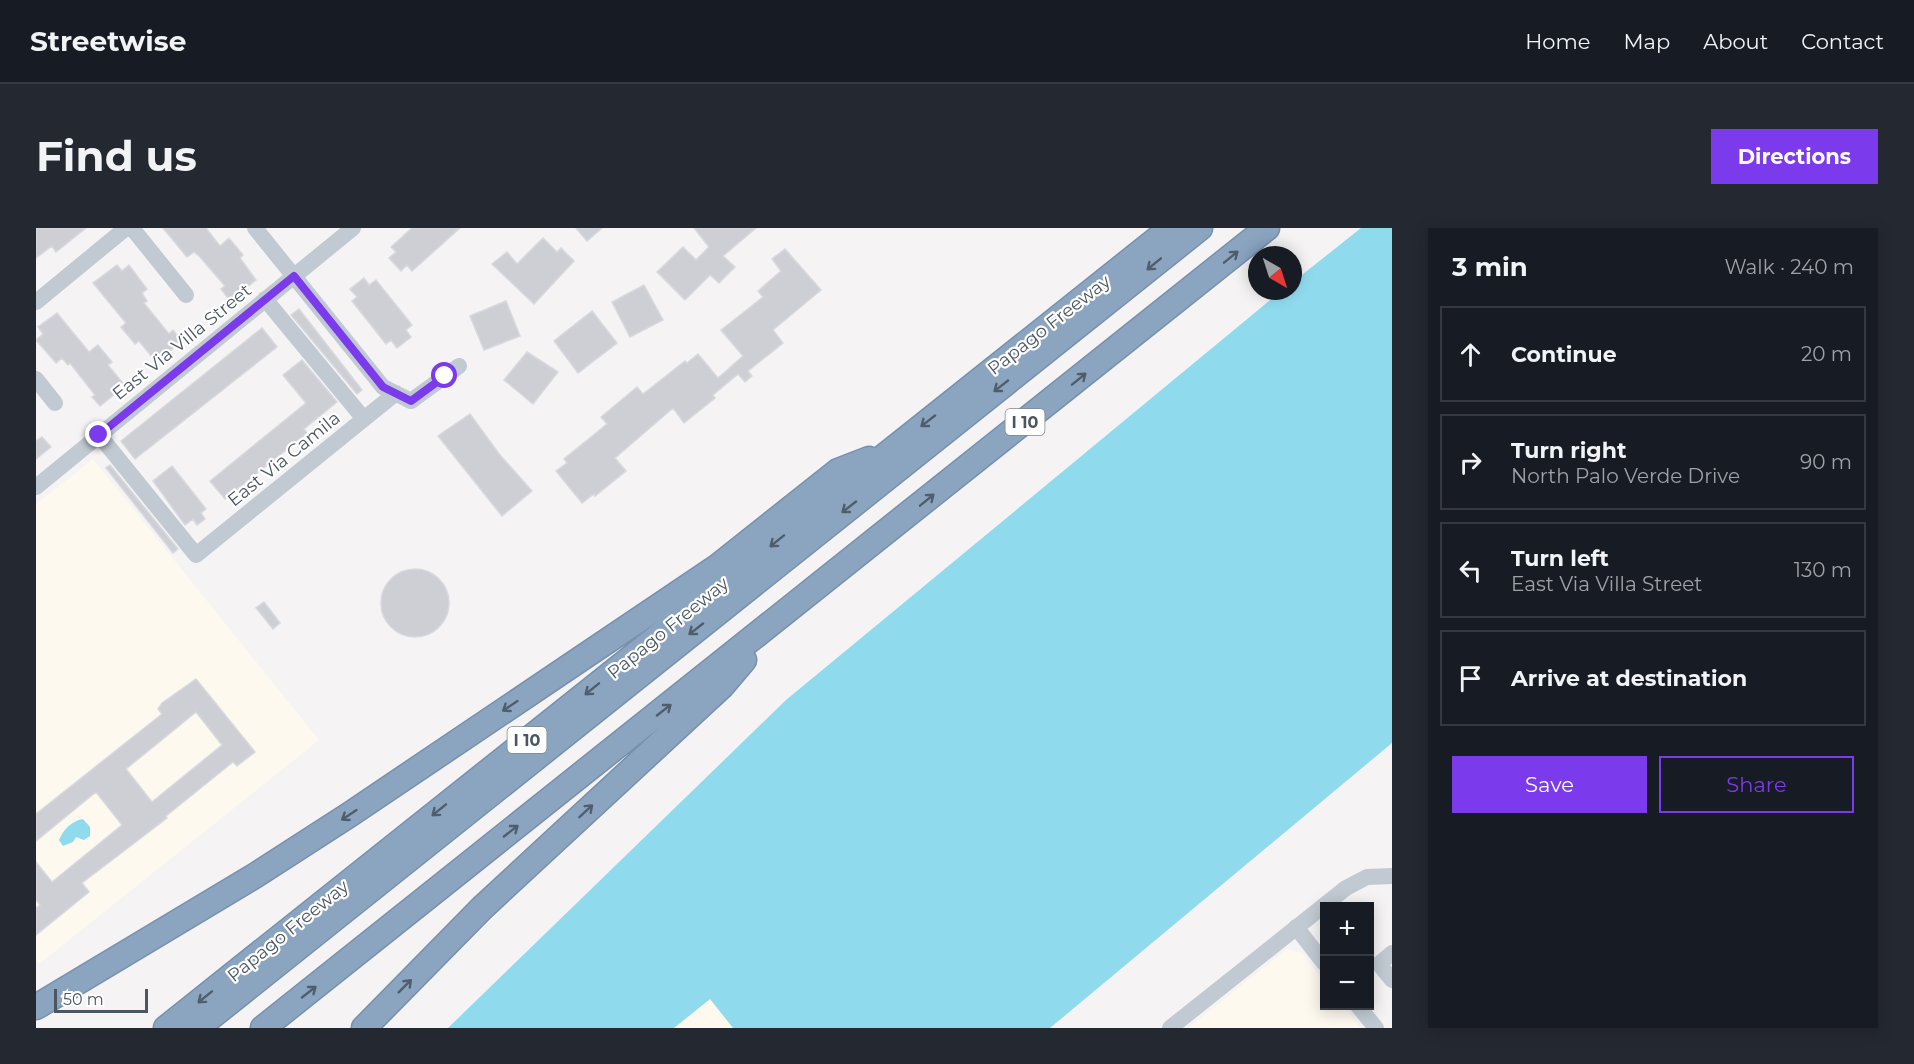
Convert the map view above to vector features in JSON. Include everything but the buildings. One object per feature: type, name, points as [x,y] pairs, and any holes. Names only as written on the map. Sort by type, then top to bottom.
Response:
[{"type":"highway","name":"Papago Freeway","points":[[166,1028],[1171,228]]},
{"type":"highway","points":[[197,1028],[1200,228]]},
{"type":"highway","name":"I 10","points":[[264,1028],[1267,228]]},
{"type":"highway","points":[[36,1007],[246,881],[349,815],[717,567],[837,471],[888,452]]},
{"type":"highway","points":[[364,1028],[482,908],[722,686],[783,615]]},
{"type":"street","points":[[36,302],[126,228]]},
{"type":"street","points":[[132,228],[186,295]]},
{"type":"street","points":[[255,228],[383,387],[411,401],[459,366]]},
{"type":"street","name":"East Via Villa Street","points":[[36,486],[353,228]]},
{"type":"street","points":[[265,299],[364,419]]},
{"type":"street","points":[[36,380],[55,402]]},
{"type":"street","name":"East Via Camila","points":[[99,435],[196,555],[396,393]]},
{"type":"street","points":[[1170,1028],[1346,888],[1367,877],[1392,876]]},
{"type":"street","points":[[1296,927],[1320,958]]},
{"type":"street","points":[[1392,953],[1379,964],[1392,980]]},
{"type":"street","points":[[1362,1010],[1376,1028]]},
{"type":"shaded area","points":[[93,459],[319,740],[39,964],[36,960],[36,504]]},
{"type":"shaded area","points":[[1287,949],[1302,953],[1320,977],[1320,1010],[1346,1010],[1361,1028],[1188,1028]]},
{"type":"shaded area","points":[[710,999],[733,1028],[674,1028]]},
{"type":"water","points":[[1361,228],[1392,228],[1392,743],[1050,1028],[733,1028],[710,999],[674,1028],[448,1028],[786,700],[1270,300],[1302,300],[1302,275]]},
{"type":"water","points":[[83,819],[90,827],[90,836],[84,840],[76,837],[73,842],[63,846],[59,840],[65,829]]},
{"type":"route","points":[[99,435],[294,276],[383,387],[411,401],[445,376]]}]
